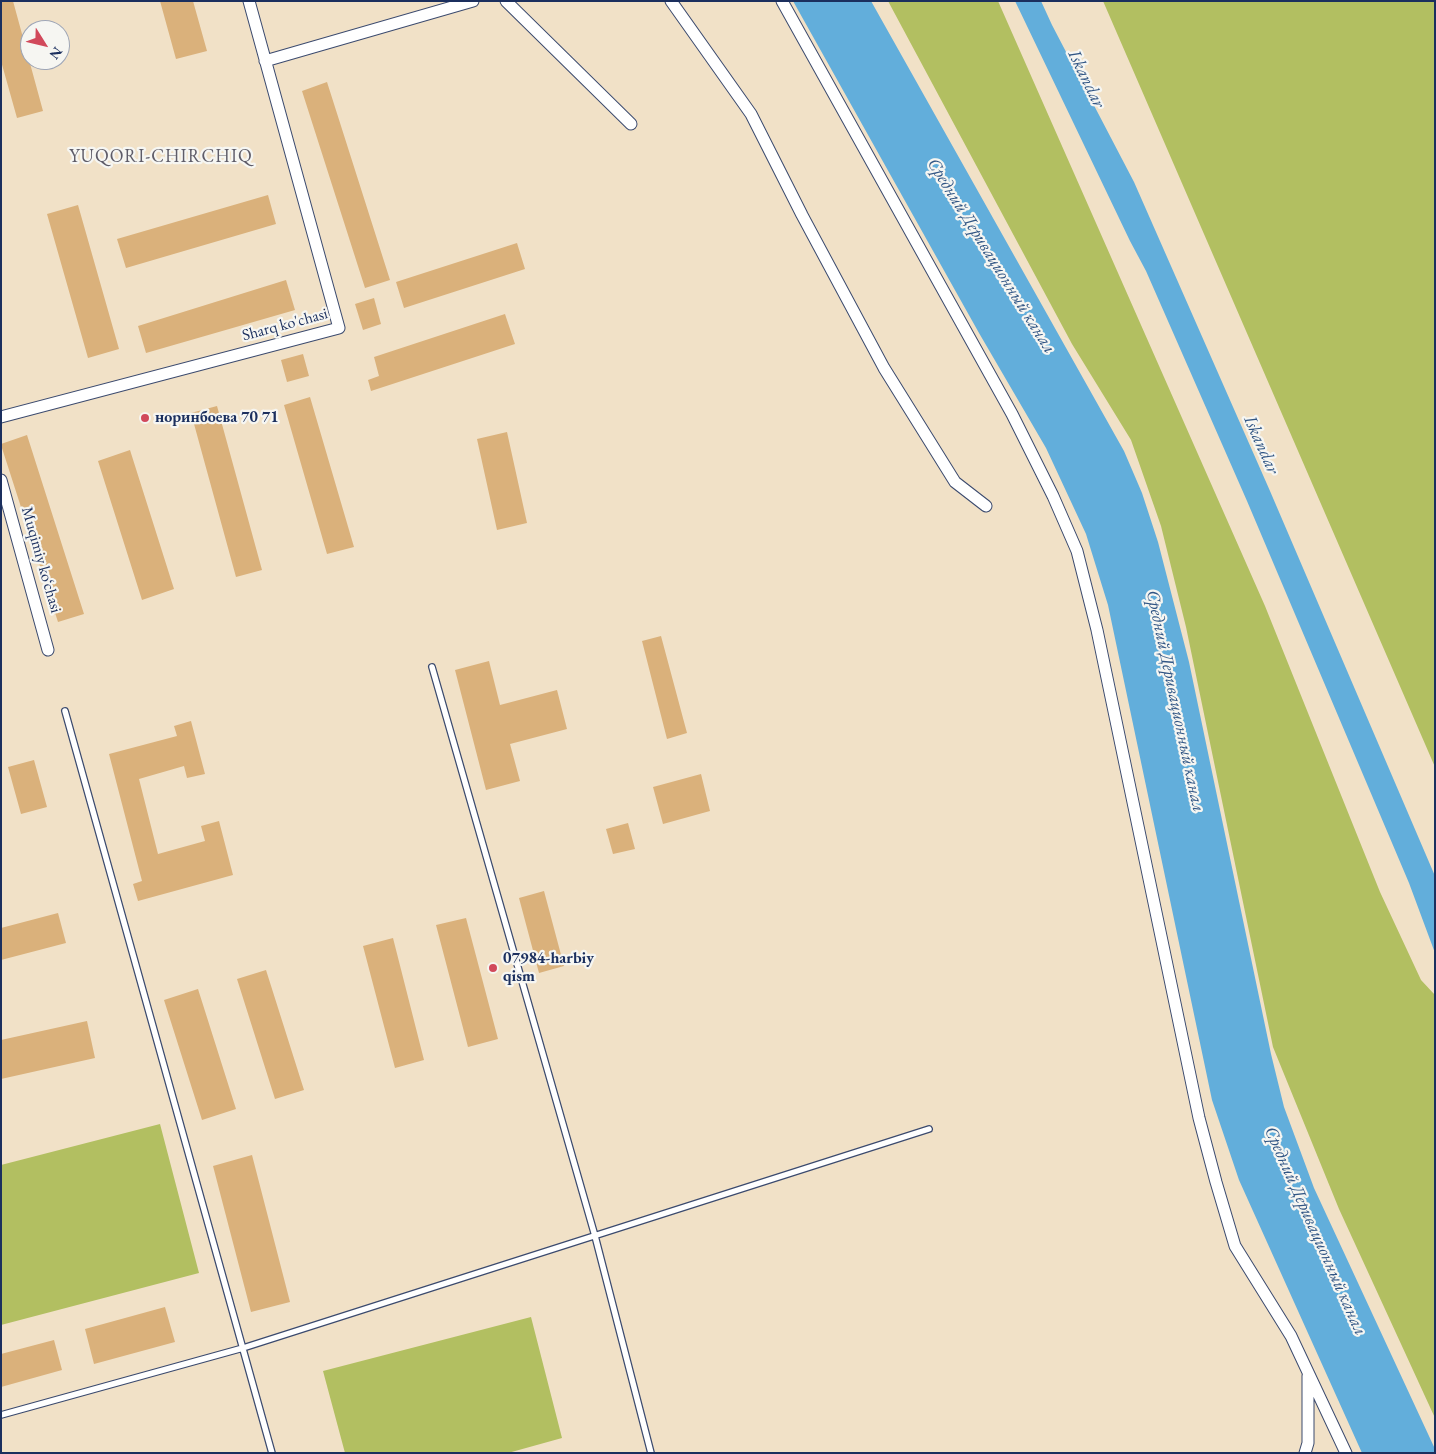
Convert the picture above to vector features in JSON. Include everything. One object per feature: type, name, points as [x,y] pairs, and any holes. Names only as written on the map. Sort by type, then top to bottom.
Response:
[{"type":"street","name":"Sharq ko'chasi","points":[[1,417],[339,328],[249,1]]},
{"type":"street","points":[[265,61],[473,1]]},
{"type":"street","points":[[506,1],[631,124]]},
{"type":"street","points":[[671,1],[751,114],[802,215],[890,376],[955,482],[986,506]]},
{"type":"street","points":[[782,1],[1012,414],[1053,496],[1077,551],[1097,630],[1199,1118],[1235,1246],[1291,1336],[1346,1453]]},
{"type":"street","name":"Muqimiy ko‘chasi","points":[[1,480],[48,650]]},
{"type":"street","points":[[1305,1453],[1308,1443],[1308,1371]]},
{"type":"lane","points":[[432,667],[595,1236],[651,1453]]},
{"type":"lane","points":[[66,711],[272,1453]]},
{"type":"lane","points":[[1,1415],[243,1348],[929,1129]]},
{"type":"green space","points":[[888,1],[998,1],[1265,606],[1380,892],[1421,980],[1435,995],[1435,1418],[1339,1209],[1273,1047],[1186,627],[1161,526],[1131,440],[1072,344]]},
{"type":"green space","points":[[1103,1],[1435,1],[1435,767]]},
{"type":"green space","points":[[160,1124],[199,1273],[1,1325],[1,1165]]},
{"type":"green space","points":[[531,1317],[562,1438],[508,1453],[345,1453],[323,1371]]},
{"type":"water","name":"Средний Деривационный канал","points":[[793,1],[871,1],[1124,451],[1142,493],[1158,542],[1189,662],[1271,1054],[1284,1107],[1314,1188],[1435,1449],[1435,1453],[1362,1453],[1239,1180],[1212,1100],[1108,605],[1086,534],[1046,448],[979,333]]},
{"type":"water","name":"Iskandar","points":[[1015,1],[1041,1],[1134,182],[1270,491],[1435,876],[1435,953],[1409,883],[1247,501],[1146,271]]},
{"type":"building","points":[[1,1],[13,1],[20,27],[20,70],[32,70],[43,111],[17,118],[1,61]]},
{"type":"building","points":[[160,1],[193,1],[207,51],[176,59]]},
{"type":"building","points":[[327,82],[390,280],[365,288],[302,91]]},
{"type":"building","points":[[268,195],[276,224],[126,268],[117,239]]},
{"type":"building","points":[[78,205],[119,349],[88,358],[47,214]]},
{"type":"building","points":[[517,243],[525,269],[404,308],[396,282]]},
{"type":"building","points":[[286,280],[295,310],[146,353],[138,326]]},
{"type":"building","points":[[374,298],[381,324],[363,330],[355,304]]},
{"type":"building","points":[[505,314],[515,344],[371,391],[368,380],[379,376],[374,357]]},
{"type":"building","points":[[303,354],[309,376],[287,382],[281,360]]},
{"type":"building","points":[[310,397],[354,547],[327,554],[284,405]]},
{"type":"building","points":[[217,406],[262,570],[236,577],[191,413]]},
{"type":"building","points":[[507,432],[527,523],[497,530],[477,439]]},
{"type":"building","points":[[27,435],[84,614],[58,622],[1,445]]},
{"type":"building","points":[[130,450],[174,589],[142,600],[98,461]]},
{"type":"building","points":[[661,636],[687,733],[667,739],[642,641]]},
{"type":"building","points":[[489,661],[500,705],[557,690],[567,729],[510,744],[520,781],[486,790],[455,670]]},
{"type":"building","points":[[191,721],[205,774],[187,778],[184,766],[139,779],[158,854],[205,841],[201,826],[219,821],[233,875],[138,901],[133,884],[142,881],[109,754],[177,736],[174,726]]},
{"type":"building","points":[[34,760],[47,807],[21,814],[8,767]]},
{"type":"building","points":[[701,774],[710,811],[663,824],[653,787]]},
{"type":"building","points":[[628,823],[635,849],[613,854],[606,829]]},
{"type":"building","points":[[544,891],[564,966],[539,973],[519,898]]},
{"type":"building","points":[[58,913],[66,943],[1,960],[1,928]]},
{"type":"building","points":[[466,918],[498,1039],[468,1047],[436,925]]},
{"type":"building","points":[[393,938],[424,1060],[395,1068],[363,946]]},
{"type":"building","points":[[266,970],[304,1090],[275,1099],[237,979]]},
{"type":"building","points":[[198,989],[236,1109],[202,1120],[164,1000]]},
{"type":"building","points":[[87,1021],[95,1058],[1,1079],[1,1040]]},
{"type":"building","points":[[252,1155],[290,1302],[251,1312],[213,1166]]},
{"type":"building","points":[[165,1307],[175,1342],[94,1364],[85,1329]]},
{"type":"building","points":[[54,1340],[62,1370],[1,1387],[1,1354]]},
{"type":"place","name":"норинбоева 70 71","points":[[145,418]]},
{"type":"place","name":"07984-harbiy qism","points":[[493,968]]},
{"type":"district","name":"YUQORI-CHIRCHIQ","points":[[161,157]]}]
